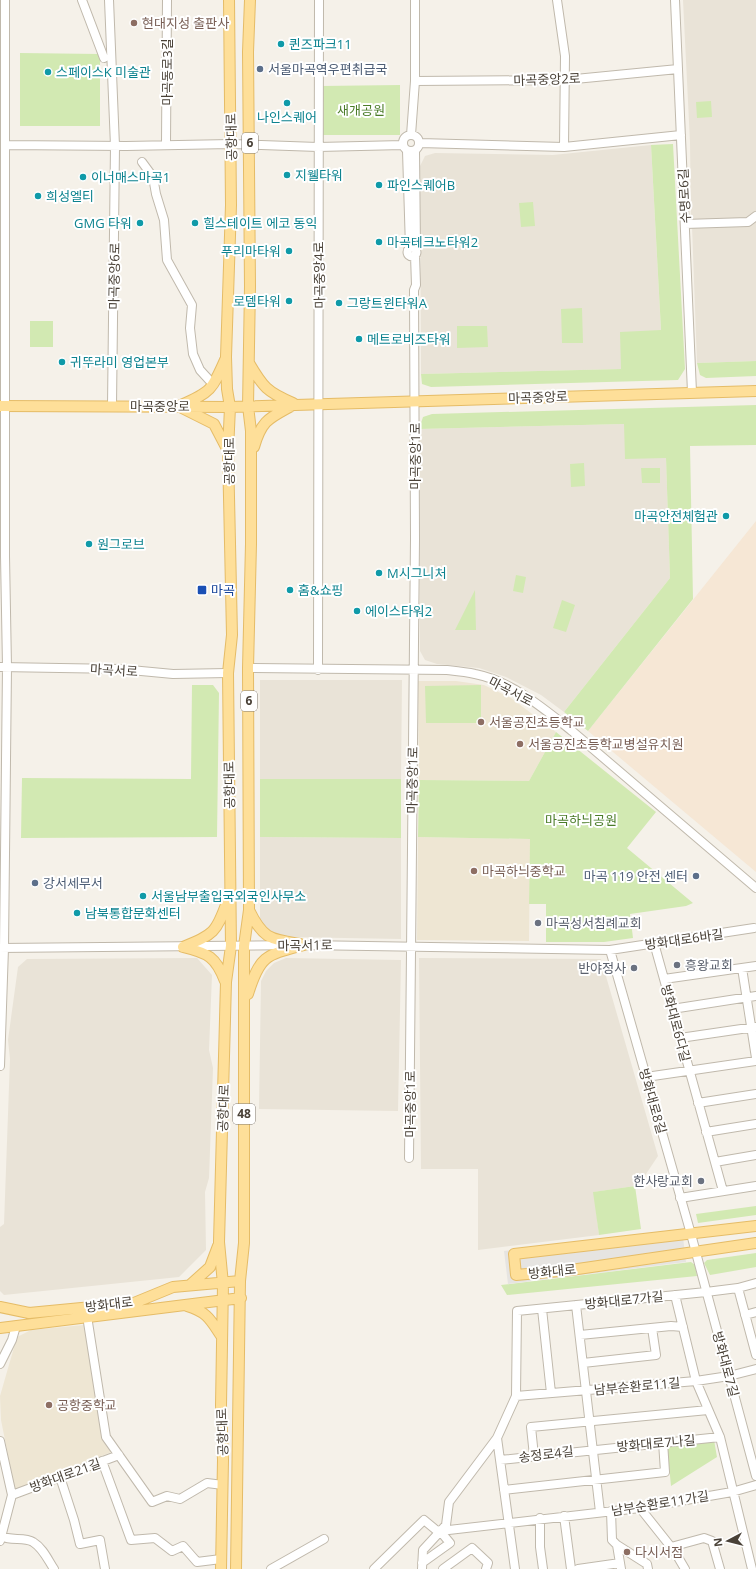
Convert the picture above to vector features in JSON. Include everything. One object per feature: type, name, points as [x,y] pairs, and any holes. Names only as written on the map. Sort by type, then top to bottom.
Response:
[{"type":"main road","name":"공항대로","points":[[222,1564],[223,1485],[221,1405],[224,1284],[219,1242],[226,982],[231,946],[228,673],[232,635],[228,451],[230,407],[227,390],[226,357],[231,144],[229,0]]},
{"type":"main road","name":"공항대로","points":[[236,1569],[241,1298],[240,1281],[244,1243],[244,946],[249,910],[248,668],[251,544],[251,431],[248,406],[250,144],[248,52],[250,0]]},
{"type":"main road","points":[[177,406],[202,395],[214,385],[226,357]]},
{"type":"main road","points":[[249,363],[265,387],[274,395],[295,404]]},
{"type":"main road","name":"마곡중앙로","points":[[3,406],[230,407],[320,403],[756,391]]},
{"type":"main road","points":[[251,456],[257,437],[266,421],[295,404]]},
{"type":"main road","points":[[177,406],[214,424],[228,451]]},
{"type":"main road","points":[[184,947],[206,938],[215,932],[219,926],[230,894]]},
{"type":"main road","points":[[249,910],[256,923],[267,936],[274,940],[304,945]]},
{"type":"main road","points":[[244,1005],[252,978],[262,961],[275,952],[304,945]]},
{"type":"main road","points":[[184,947],[200,951],[214,959],[226,982]]},
{"type":"main road","name":"방화대로","points":[[756,1226],[715,1232],[514,1254],[516,1275],[571,1270],[717,1250],[756,1243]]},
{"type":"main road","points":[[190,1285],[210,1267],[219,1242]]},
{"type":"main road","name":"방화대로","points":[[0,1307],[29,1314],[134,1303],[173,1287],[224,1284],[240,1281]]},
{"type":"main road","name":"방화대로","points":[[0,1328],[223,1299],[241,1298]]},
{"type":"main road","points":[[182,1305],[200,1310],[222,1337]]},
{"type":"street","points":[[0,1066],[5,556],[3,406],[5,0]]},
{"type":"street","points":[[82,0],[104,58]]},
{"type":"street","name":"마곡중앙6로","points":[[109,0],[115,146],[112,406]]},
{"type":"street","name":"마곡동로3길","points":[[166,144],[167,0]]},
{"type":"street","name":"마곡중앙4로","points":[[319,0],[318,147],[320,403]]},
{"type":"street","points":[[411,135],[415,82],[415,0]]},
{"type":"street","points":[[557,0],[564,49],[564,147]]},
{"type":"street","name":"수명로6길","points":[[675,0],[692,392]]},
{"type":"street","name":"마곡중앙2로","points":[[415,82],[565,80],[678,69]]},
{"type":"street","points":[[415,401],[414,293],[411,285],[413,252],[408,149],[406,137],[411,135],[416,136],[420,143]]},
{"type":"street","points":[[5,145],[115,146],[166,144],[250,144],[408,149],[420,143],[564,147],[681,135]]},
{"type":"street","points":[[142,162],[154,177],[156,194],[164,220],[167,260],[192,305],[190,328],[192,354],[200,370],[211,382]]},
{"type":"street","points":[[685,224],[748,222],[756,216]]},
{"type":"street","name":"마곡중앙1로","points":[[410,1158],[415,401]]},
{"type":"street","points":[[318,670],[320,403]]},
{"type":"street","name":"마곡서로","points":[[3,667],[120,669],[173,674],[228,673]]},
{"type":"street","name":"마곡서로","points":[[248,668],[318,670],[447,670],[476,674],[500,682],[526,696],[572,731],[756,888]]},
{"type":"street","name":"방화대로6바길","points":[[610,950],[755,928]]},
{"type":"street","name":"방화대로6다길","points":[[654,943],[706,1132],[724,1191]]},
{"type":"street","name":"마곡서1로","points":[[2,948],[411,945],[610,950]]},
{"type":"street","name":"방화대로8길","points":[[610,950],[696,1253]]},
{"type":"street","points":[[664,979],[756,966]]},
{"type":"street","points":[[646,1077],[756,1059],[754,1027],[742,968]]},
{"type":"street","points":[[672,1009],[756,996]]},
{"type":"street","points":[[680,1038],[754,1027]]},
{"type":"street","points":[[698,1103],[756,1094]]},
{"type":"street","points":[[706,1132],[756,1124]]},
{"type":"street","points":[[715,1162],[756,1155]]},
{"type":"street","points":[[680,1198],[756,1186]]},
{"type":"street","name":"방화대로7길","points":[[696,1253],[756,1476]]},
{"type":"street","name":"방화대로7가길","points":[[422,1566],[423,1550],[446,1525],[449,1502],[497,1438],[516,1396],[517,1311],[706,1292],[738,1288],[756,1283]]},
{"type":"street","points":[[738,1288],[754,1341],[756,1355]]},
{"type":"street","points":[[675,1295],[696,1381],[720,1437],[732,1492],[752,1569]]},
{"type":"street","points":[[576,1305],[600,1512]]},
{"type":"street","points":[[542,1309],[551,1393]]},
{"type":"street","points":[[746,1315],[756,1312]]},
{"type":"street","points":[[87,1316],[106,1437],[152,1502],[167,1496],[180,1500],[207,1483],[223,1485]]},
{"type":"street","points":[[0,1364],[12,1340],[16,1326]]},
{"type":"street","points":[[580,1335],[671,1326],[683,1327]]},
{"type":"street","points":[[583,1363],[656,1355],[652,1328]]},
{"type":"street","name":"남부순환로11길","points":[[516,1396],[696,1381],[729,1376],[756,1369]]},
{"type":"street","points":[[534,1456],[531,1427],[708,1410]]},
{"type":"street","name":"방화대로7나길","points":[[593,1449],[720,1437]]},
{"type":"street","name":"송정로4길","points":[[497,1438],[515,1569]]},
{"type":"street","name":"방화대로21길","points":[[0,1441],[12,1495],[1,1538]]},
{"type":"street","points":[[504,1490],[665,1472],[663,1442]]},
{"type":"street","name":"송정로4길","points":[[500,1460],[593,1449]]},
{"type":"street","name":"방화대로21길","points":[[12,1495],[119,1455]]},
{"type":"street","points":[[102,1462],[131,1540],[155,1538],[172,1551],[183,1546],[197,1562],[222,1564]]},
{"type":"street","points":[[60,1477],[80,1544],[100,1540],[105,1569]]},
{"type":"street","name":"남부순환로11가길","points":[[440,1531],[540,1518],[640,1508],[732,1492],[756,1485]]},
{"type":"street","points":[[640,1508],[671,1547],[684,1569]]},
{"type":"street","points":[[611,1511],[612,1540],[617,1545],[647,1564],[648,1569]]},
{"type":"street","points":[[564,1516],[571,1569]]},
{"type":"street","points":[[540,1518],[540,1547],[544,1569]]},
{"type":"street","points":[[374,1569],[424,1520],[436,1530],[440,1531],[450,1544],[422,1566]]},
{"type":"street","points":[[1,1538],[32,1541],[43,1551],[54,1569]]},
{"type":"street","points":[[671,1547],[704,1538],[712,1541],[720,1569]]},
{"type":"street","points":[[271,1569],[282,1566],[324,1539]]},
{"type":"street","points":[[578,1569],[621,1566],[617,1545]]},
{"type":"street","points":[[443,1569],[472,1548],[488,1563],[486,1569]]},
{"type":"shaded area","points":[[683,0],[756,0],[756,212],[745,220],[691,220],[690,142]]},
{"type":"shaded area","points":[[651,145],[661,331],[621,369],[421,374],[420,166],[425,156],[435,153],[553,155]]},
{"type":"shaded area","points":[[756,221],[756,361],[697,363],[692,226],[749,226]]},
{"type":"shaded area","points":[[624,424],[666,458],[670,578],[564,712],[541,695],[506,677],[479,668],[437,664],[425,660],[420,651],[419,429]]},
{"type":"shaded area","points":[[756,521],[756,872],[588,731]]},
{"type":"shaded area","points":[[260,680],[402,680],[401,779],[260,779]]},
{"type":"shaded area","name":"서울공진초등학교","points":[[418,681],[456,681],[484,685],[511,698],[556,732],[529,781],[419,780]]},
{"type":"shaded area","points":[[260,837],[401,838],[401,939],[288,937],[276,935],[266,929],[260,919]]},
{"type":"shaded area","name":"마곡하늬중학교","points":[[418,837],[530,839],[529,941],[417,940]]},
{"type":"shaded area","points":[[197,958],[212,975],[209,1050],[213,1068],[209,1178],[205,1192],[206,1250],[179,1277],[4,1295],[0,1291],[0,1227],[4,1224],[10,1059],[8,1040],[18,967],[27,959]]},
{"type":"shaded area","points":[[286,958],[401,960],[398,1111],[259,1109],[261,981],[266,971],[274,963]]},
{"type":"shaded area","points":[[419,958],[601,959],[658,1156],[640,1183],[635,1186],[594,1192],[599,1235],[478,1250],[478,1169],[421,1169]]},
{"type":"shaded area","points":[[682,1229],[686,1262],[508,1284],[504,1251]]},
{"type":"shaded area","name":"공항중학교","points":[[84,1325],[103,1437],[114,1451],[15,1490],[1,1420],[0,1396],[17,1337],[31,1330]]},
{"type":"green space","points":[[20,53],[100,54],[100,126],[20,126]]},
{"type":"green space","name":"새개공원","points":[[400,85],[400,135],[322,135],[321,86]]},
{"type":"green space","points":[[711,101],[712,117],[697,118],[696,102]]},
{"type":"green space","points":[[673,144],[685,369],[678,380],[431,387],[422,384],[421,374],[621,369],[620,332],[661,330],[651,145]]},
{"type":"green space","points":[[533,202],[535,226],[521,227],[519,203]]},
{"type":"green space","points":[[582,308],[583,343],[562,343],[561,309]]},
{"type":"green space","points":[[30,321],[53,321],[53,347],[30,347]]},
{"type":"green space","points":[[457,326],[487,326],[488,347],[457,348]]},
{"type":"green space","points":[[756,361],[756,376],[706,378],[700,375],[697,363]]},
{"type":"green space","points":[[756,405],[756,445],[690,446],[693,599],[588,731],[564,712],[670,578],[666,458],[625,459],[624,424],[419,429],[423,417],[432,414]]},
{"type":"green space","points":[[584,463],[585,486],[571,487],[570,464]]},
{"type":"green space","points":[[641,468],[660,468],[660,483],[642,483]]},
{"type":"green space","points":[[516,575],[526,577],[523,593],[513,591]]},
{"type":"green space","points":[[475,590],[476,630],[455,630]]},
{"type":"green space","points":[[562,600],[575,605],[566,632],[553,628]]},
{"type":"green space","points":[[192,685],[213,685],[219,693],[217,837],[21,838],[22,778],[191,779]]},
{"type":"green space","points":[[481,685],[481,723],[426,723],[425,686]]},
{"type":"green space","name":"마곡하늬공원","points":[[556,732],[656,812],[627,848],[693,903],[686,906],[630,914],[633,938],[604,942],[546,942],[546,904],[529,904],[530,839],[418,837],[419,780],[529,781]]},
{"type":"green space","points":[[260,779],[401,779],[401,838],[260,837]]},
{"type":"green space","points":[[635,1186],[641,1229],[599,1235],[593,1192]]},
{"type":"green space","points":[[756,1206],[756,1215],[698,1223],[696,1214]]},
{"type":"green space","points":[[756,1253],[756,1267],[710,1275],[704,1263],[707,1260]]},
{"type":"green space","points":[[691,1262],[695,1265],[697,1276],[507,1295],[501,1285]]},
{"type":"green space","points":[[714,1440],[717,1457],[671,1486],[667,1445]]},
{"type":"place","name":"현대지성 출판사","points":[[134,23]]},
{"type":"place","name":"퀸즈파크11","points":[[281,44]]},
{"type":"place","name":"서울마곡역우편취급국","points":[[260,69]]},
{"type":"place","name":"스페이스K 미술관","points":[[48,72]]},
{"type":"place","name":"나인스퀘어","points":[[287,103]]},
{"type":"place","name":"지웰타워","points":[[287,175]]},
{"type":"place","name":"이너매스마곡1","points":[[83,177]]},
{"type":"place","name":"파인스퀘어B","points":[[379,185]]},
{"type":"place","name":"희성엘티","points":[[38,196]]},
{"type":"place","name":"GMG 타워","points":[[140,223]]},
{"type":"place","name":"힐스테이트 에코 동익","points":[[195,223]]},
{"type":"place","name":"마곡테크노타워2","points":[[379,242]]},
{"type":"place","name":"푸리마타워","points":[[289,251]]},
{"type":"place","name":"로뎀타워","points":[[289,301]]},
{"type":"place","name":"그랑트윈타워A","points":[[339,303]]},
{"type":"place","name":"메트로비즈타워","points":[[359,339]]},
{"type":"place","name":"귀뚜라미 영업본부","points":[[62,362]]},
{"type":"place","name":"마곡안전체험관","points":[[726,516]]},
{"type":"place","name":"원그로브","points":[[89,544]]},
{"type":"place","name":"M시그니처","points":[[379,573]]},
{"type":"place","name":"마곡","points":[[202,590]]},
{"type":"place","name":"홈&쇼핑","points":[[290,590]]},
{"type":"place","name":"에이스타워2","points":[[357,611]]},
{"type":"place","name":"서울공진초등학교","points":[[481,722]]},
{"type":"place","name":"서울공진초등학교병설유치원","points":[[520,744]]},
{"type":"place","name":"마곡하늬중학교","points":[[474,871]]},
{"type":"place","name":"마곡 119 안전 센터","points":[[696,876]]},
{"type":"place","name":"강서세무서","points":[[35,883]]},
{"type":"place","name":"서울남부출입국외국인사무소","points":[[143,896]]},
{"type":"place","name":"남북통합문화센터","points":[[77,913]]},
{"type":"place","name":"마곡성서침례교회","points":[[538,923]]},
{"type":"place","name":"흥왕교회","points":[[677,965]]},
{"type":"place","name":"반야정사","points":[[634,968]]},
{"type":"place","name":"한사랑교회","points":[[701,1181]]},
{"type":"place","name":"공항중학교","points":[[49,1405]]},
{"type":"place","name":"다시서점","points":[[627,1552]]}]
